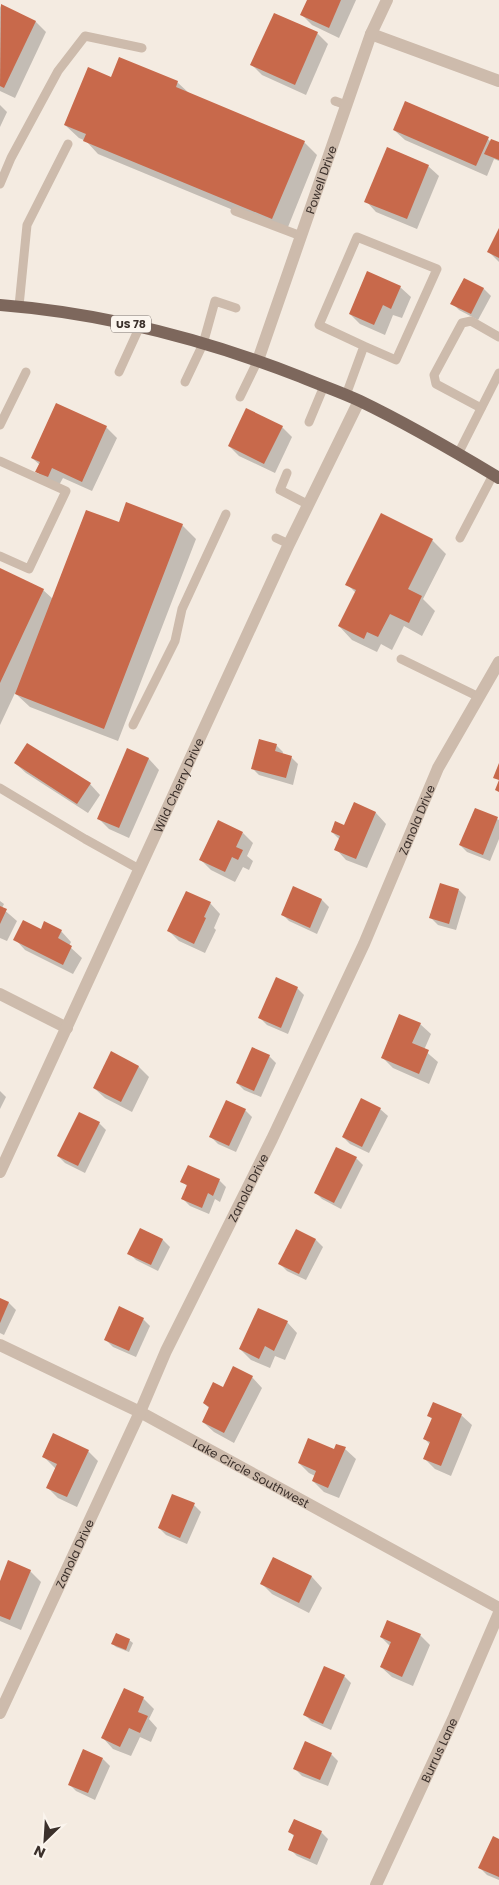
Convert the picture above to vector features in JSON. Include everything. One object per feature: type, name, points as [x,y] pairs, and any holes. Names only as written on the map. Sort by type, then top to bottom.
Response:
[{"type":"main road","name":"US 78","points":[[0,304],[94,316],[140,326],[258,360],[359,400],[496,477]]},
{"type":"street","name":"Powell Drive","points":[[258,360],[301,236],[341,103],[387,0]]},
{"type":"street","points":[[371,34],[499,82]]},
{"type":"street","name":"Wild Cherry Drive","points":[[0,1172],[290,544],[359,400]]},
{"type":"street","name":"Zanola Drive","points":[[0,1713],[140,1412],[166,1351],[272,1139],[364,944],[438,768],[499,662]]},
{"type":"street","points":[[0,994],[67,1028]]},
{"type":"street","name":"Lake Circle Southwest","points":[[0,1345],[140,1412],[499,1608]]},
{"type":"street","name":"Burrus Lane","points":[[376,1885],[454,1717],[499,1613]]},
{"type":"lane","points":[[0,184],[11,158],[58,71],[86,36],[142,48]]},
{"type":"lane","points":[[19,306],[27,225],[68,144]]},
{"type":"lane","points":[[235,211],[301,236]]},
{"type":"lane","points":[[357,237],[437,269],[396,360],[364,346],[319,325],[357,237]]},
{"type":"lane","points":[[185,382],[203,344],[215,301],[236,308]]},
{"type":"lane","points":[[481,408],[436,384],[434,375],[462,323],[471,321],[499,337]]},
{"type":"lane","points":[[119,372],[140,326]]},
{"type":"lane","points":[[346,395],[364,346]]},
{"type":"lane","points":[[240,397],[258,360]]},
{"type":"lane","points":[[0,425],[26,372]]},
{"type":"lane","points":[[458,454],[499,373]]},
{"type":"lane","points":[[309,422],[324,386]]},
{"type":"lane","points":[[0,461],[66,491],[29,569],[0,556]]},
{"type":"lane","points":[[287,473],[280,490],[309,504]]},
{"type":"lane","points":[[460,538],[496,477]]},
{"type":"lane","points":[[133,724],[175,641],[182,609],[226,514]]},
{"type":"lane","points":[[276,538],[290,544]]},
{"type":"lane","points":[[401,660],[479,697]]},
{"type":"lane","points":[[0,788],[139,869]]},
{"type":"building","points":[[307,0],[341,0],[329,28],[300,15]]},
{"type":"building","points":[[1,4],[36,21],[4,88],[0,86]]},
{"type":"building","points":[[274,13],[318,32],[295,85],[250,65]]},
{"type":"building","points":[[119,57],[178,81],[176,87],[305,141],[272,219],[83,141],[86,134],[64,125],[88,67],[111,77]]},
{"type":"building","points":[[405,101],[489,137],[476,166],[393,130]]},
{"type":"building","points":[[491,139],[499,142],[499,160],[484,154]]},
{"type":"building","points":[[387,147],[429,165],[407,219],[364,202]]},
{"type":"building","points":[[499,228],[499,258],[487,252]]},
{"type":"building","points":[[367,271],[401,286],[391,309],[383,305],[374,325],[349,314]]},
{"type":"building","points":[[464,278],[484,288],[471,314],[450,304]]},
{"type":"building","points":[[56,403],[107,426],[82,482],[52,468],[48,477],[35,472],[40,462],[31,458]]},
{"type":"building","points":[[246,408],[283,426],[264,464],[228,446]]},
{"type":"building","points":[[126,502],[183,524],[104,729],[15,694],[86,510],[119,522]]},
{"type":"building","points":[[381,513],[433,539],[408,589],[422,596],[409,623],[390,614],[378,637],[367,632],[364,639],[338,626],[356,590],[345,585]]},
{"type":"building","points":[[0,568],[44,589],[0,683]]},
{"type":"building","points":[[259,739],[277,744],[275,751],[292,756],[286,778],[251,769]]},
{"type":"building","points":[[27,743],[91,783],[77,804],[14,763]]},
{"type":"building","points":[[127,748],[149,758],[119,828],[97,819]]},
{"type":"building","points":[[499,763],[499,780],[493,778]]},
{"type":"building","points":[[499,780],[499,792],[495,790]]},
{"type":"building","points":[[354,802],[376,812],[356,859],[334,850],[340,836],[331,832],[335,821],[344,825]]},
{"type":"building","points":[[475,808],[498,817],[483,855],[459,845]]},
{"type":"building","points":[[218,820],[243,832],[236,847],[243,850],[238,860],[232,857],[225,872],[199,860]]},
{"type":"building","points":[[440,883],[459,889],[449,924],[429,918]]},
{"type":"building","points":[[293,886],[322,899],[310,928],[281,915]]},
{"type":"building","points":[[186,891],[211,902],[194,944],[167,931]]},
{"type":"building","points":[[0,906],[7,909],[0,924]]},
{"type":"building","points":[[23,920],[41,929],[44,921],[62,930],[58,938],[72,946],[63,965],[13,940]]},
{"type":"building","points":[[276,977],[298,987],[281,1028],[258,1018]]},
{"type":"building","points":[[399,1014],[421,1023],[412,1043],[429,1050],[419,1074],[381,1058]]},
{"type":"building","points":[[252,1047],[270,1055],[254,1091],[236,1083]]},
{"type":"building","points":[[111,1051],[139,1066],[121,1102],[93,1088]]},
{"type":"building","points":[[361,1098],[381,1108],[362,1147],[342,1137]]},
{"type":"building","points":[[226,1100],[246,1109],[229,1146],[209,1137]]},
{"type":"building","points":[[79,1112],[100,1122],[78,1166],[57,1156]]},
{"type":"building","points":[[336,1147],[357,1157],[334,1203],[314,1193]]},
{"type":"building","points":[[188,1165],[220,1179],[213,1196],[208,1193],[202,1208],[181,1199],[187,1185],[180,1182]]},
{"type":"building","points":[[140,1228],[163,1239],[151,1265],[127,1254]]},
{"type":"building","points":[[296,1229],[316,1239],[299,1274],[278,1264]]},
{"type":"building","points":[[0,1298],[9,1302],[0,1323]]},
{"type":"building","points":[[119,1306],[144,1318],[129,1351],[104,1340]]},
{"type":"building","points":[[258,1308],[288,1321],[274,1351],[265,1346],[259,1359],[239,1349]]},
{"type":"building","points":[[233,1366],[253,1376],[224,1433],[202,1422],[209,1407],[203,1403],[213,1382],[223,1387]]},
{"type":"building","points":[[433,1402],[462,1414],[441,1466],[423,1459],[430,1442],[423,1439],[432,1418],[427,1416]]},
{"type":"building","points":[[53,1433],[89,1450],[67,1497],[46,1488],[57,1464],[42,1457]]},
{"type":"building","points":[[308,1438],[334,1449],[336,1444],[346,1447],[328,1488],[312,1481],[316,1471],[298,1463]]},
{"type":"building","points":[[172,1494],[195,1503],[180,1538],[158,1528]]},
{"type":"building","points":[[273,1557],[312,1576],[299,1603],[260,1584]]},
{"type":"building","points":[[8,1560],[31,1570],[10,1620],[0,1616],[0,1581]]},
{"type":"building","points":[[387,1620],[421,1634],[402,1677],[380,1667],[391,1642],[380,1637]]},
{"type":"building","points":[[116,1633],[130,1639],[126,1650],[111,1644]]},
{"type":"building","points":[[324,1666],[345,1675],[323,1724],[303,1715]]},
{"type":"building","points":[[124,1688],[144,1697],[138,1712],[148,1716],[140,1733],[129,1728],[120,1747],[101,1738]]},
{"type":"building","points":[[305,1741],[332,1753],[320,1780],[293,1769]]},
{"type":"building","points":[[83,1749],[103,1758],[88,1793],[68,1785]]},
{"type":"building","points":[[294,1819],[322,1831],[310,1859],[288,1850],[294,1835],[288,1832]]},
{"type":"building","points":[[493,1836],[499,1839],[499,1877],[478,1868]]}]
